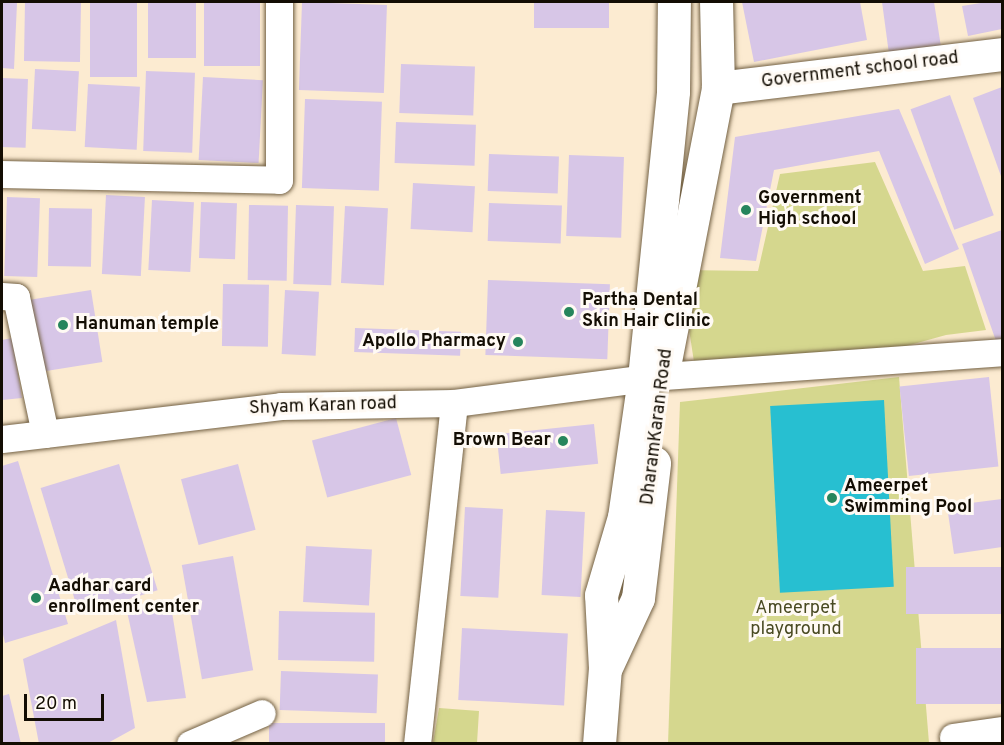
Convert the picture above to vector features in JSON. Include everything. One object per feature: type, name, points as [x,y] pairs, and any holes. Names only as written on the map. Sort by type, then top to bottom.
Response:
[{"type":"street","points":[[2,174],[279,180],[279,2]]},
{"type":"street","name":"DharamKaran Road","points":[[654,377],[673,91],[674,2]]},
{"type":"street","name":"DharamKaran Road","points":[[599,744],[605,668],[601,595],[624,518],[718,88],[716,2]]},
{"type":"street","name":"Government school road","points":[[718,88],[1002,54]]},
{"type":"street","points":[[2,296],[16,297],[45,434]]},
{"type":"street","name":"Shyam Karan road","points":[[2,439],[281,406],[454,404],[654,377],[1002,352]]},
{"type":"street","points":[[417,744],[454,404]]},
{"type":"street","points":[[190,744],[262,713]]},
{"type":"street","points":[[953,737],[1002,730]]},
{"type":"green space","points":[[875,162],[923,271],[965,266],[986,330],[946,335],[881,353],[694,362],[680,270],[758,271],[780,174]]},
{"type":"green space","name":"Ameerpet playground","points":[[899,377],[929,743],[668,744],[680,402]]},
{"type":"green space","points":[[439,708],[479,711],[477,743],[433,743]]},
{"type":"water","name":"Ameerpet Swimming Pool","points":[[884,400],[894,587],[780,593],[770,406]]},
{"type":"building","points":[[2,2],[17,3],[14,69],[2,68]]},
{"type":"building","points":[[25,2],[81,3],[80,62],[24,61]]},
{"type":"building","points":[[90,2],[137,2],[137,77],[90,77]]},
{"type":"building","points":[[148,2],[196,2],[196,58],[148,58]]},
{"type":"building","points":[[204,2],[260,2],[260,66],[204,66]]},
{"type":"building","points":[[302,2],[387,5],[384,93],[299,90]]},
{"type":"building","points":[[534,2],[609,2],[609,28],[534,28]]},
{"type":"building","points":[[742,2],[860,2],[867,40],[754,62]]},
{"type":"building","points":[[882,2],[934,2],[941,47],[889,54]]},
{"type":"building","points":[[1002,2],[1002,29],[968,36],[962,6]]},
{"type":"building","points":[[401,64],[475,67],[473,116],[399,113]]},
{"type":"building","points":[[35,69],[79,71],[76,131],[32,129]]},
{"type":"building","points":[[146,71],[195,73],[192,153],[143,151]]},
{"type":"building","points":[[203,77],[263,80],[259,163],[199,160]]},
{"type":"building","points":[[2,78],[28,79],[26,148],[2,147]]},
{"type":"building","points":[[88,84],[140,87],[137,150],[85,147]]},
{"type":"building","points":[[1002,87],[1002,179],[973,98]]},
{"type":"building","points":[[950,95],[994,215],[954,230],[911,109]]},
{"type":"building","points":[[305,99],[382,102],[379,191],[302,188]]},
{"type":"building","name":"Government High school","points":[[899,109],[959,249],[925,264],[879,151],[774,170],[756,261],[720,258],[735,137]]},
{"type":"building","points":[[396,122],[476,125],[475,166],[395,163]]},
{"type":"building","points":[[489,154],[559,156],[558,193],[488,191]]},
{"type":"building","points":[[569,155],[624,157],[621,238],[566,236]]},
{"type":"building","points":[[413,183],[475,186],[473,232],[411,229]]},
{"type":"building","points":[[106,195],[145,197],[141,276],[102,274]]},
{"type":"building","points":[[7,197],[40,198],[37,277],[4,276]]},
{"type":"building","points":[[152,200],[194,202],[190,272],[148,270]]},
{"type":"building","points":[[201,202],[237,203],[235,259],[199,258]]},
{"type":"building","points":[[489,203],[562,206],[561,244],[488,241]]},
{"type":"building","points":[[249,205],[288,206],[287,281],[248,280]]},
{"type":"building","points":[[296,205],[334,206],[331,285],[293,284]]},
{"type":"building","points":[[345,206],[388,208],[384,285],[341,283]]},
{"type":"building","points":[[49,208],[92,209],[91,267],[48,266]]},
{"type":"building","points":[[1002,230],[1002,338],[996,341],[962,244]]},
{"type":"building","points":[[488,280],[610,284],[607,359],[485,355]]},
{"type":"building","points":[[223,284],[269,285],[268,347],[222,346]]},
{"type":"building","points":[[91,290],[102,362],[35,373],[24,301]]},
{"type":"building","points":[[285,290],[319,292],[316,356],[282,354]]},
{"type":"building","points":[[355,328],[461,332],[460,356],[354,352]]},
{"type":"building","points":[[12,338],[22,398],[2,400],[2,340]]},
{"type":"building","points":[[989,377],[998,467],[909,476],[899,386]]},
{"type":"building","points":[[396,418],[411,475],[327,498],[312,441]]},
{"type":"building","points":[[594,424],[598,464],[501,474],[497,434]]},
{"type":"building","points":[[18,461],[68,624],[5,643],[2,630],[2,466]]},
{"type":"building","points":[[119,464],[158,590],[79,614],[41,488]]},
{"type":"building","points":[[238,464],[256,530],[199,545],[181,479]]},
{"type":"building","points":[[1002,499],[1002,547],[954,554],[947,506]]},
{"type":"building","points":[[465,507],[503,509],[498,598],[460,596]]},
{"type":"building","points":[[546,510],[585,512],[580,597],[542,595]]},
{"type":"building","points":[[306,546],[372,549],[369,605],[303,602]]},
{"type":"building","points":[[233,556],[253,670],[202,679],[182,565]]},
{"type":"building","points":[[906,567],[1002,567],[1002,614],[906,614]]},
{"type":"building","points":[[170,600],[186,698],[147,702],[126,607]]},
{"type":"building","points":[[279,611],[375,613],[374,662],[278,660]]},
{"type":"building","points":[[116,620],[135,728],[106,744],[39,744],[23,659]]},
{"type":"building","points":[[462,628],[568,634],[564,705],[458,700]]},
{"type":"building","points":[[916,648],[1002,648],[1002,704],[916,704]]},
{"type":"building","points":[[281,671],[378,674],[377,713],[280,710]]},
{"type":"building","points":[[9,694],[21,744],[2,744],[2,696]]},
{"type":"building","points":[[269,723],[385,723],[385,744],[269,744]]},
{"type":"place","name":"Government High school","points":[[746,210]]},
{"type":"place","name":"Partha Dental Skin Hair Clinic","points":[[569,312]]},
{"type":"place","name":"Hanuman temple","points":[[63,325]]},
{"type":"place","name":"Apollo Pharmacy","points":[[518,342]]},
{"type":"place","name":"Brown Bear","points":[[563,441]]},
{"type":"place","name":"Ameerpet Swimming Pool","points":[[832,498]]},
{"type":"place","name":"Aadhar card enrollment center","points":[[36,598]]}]
